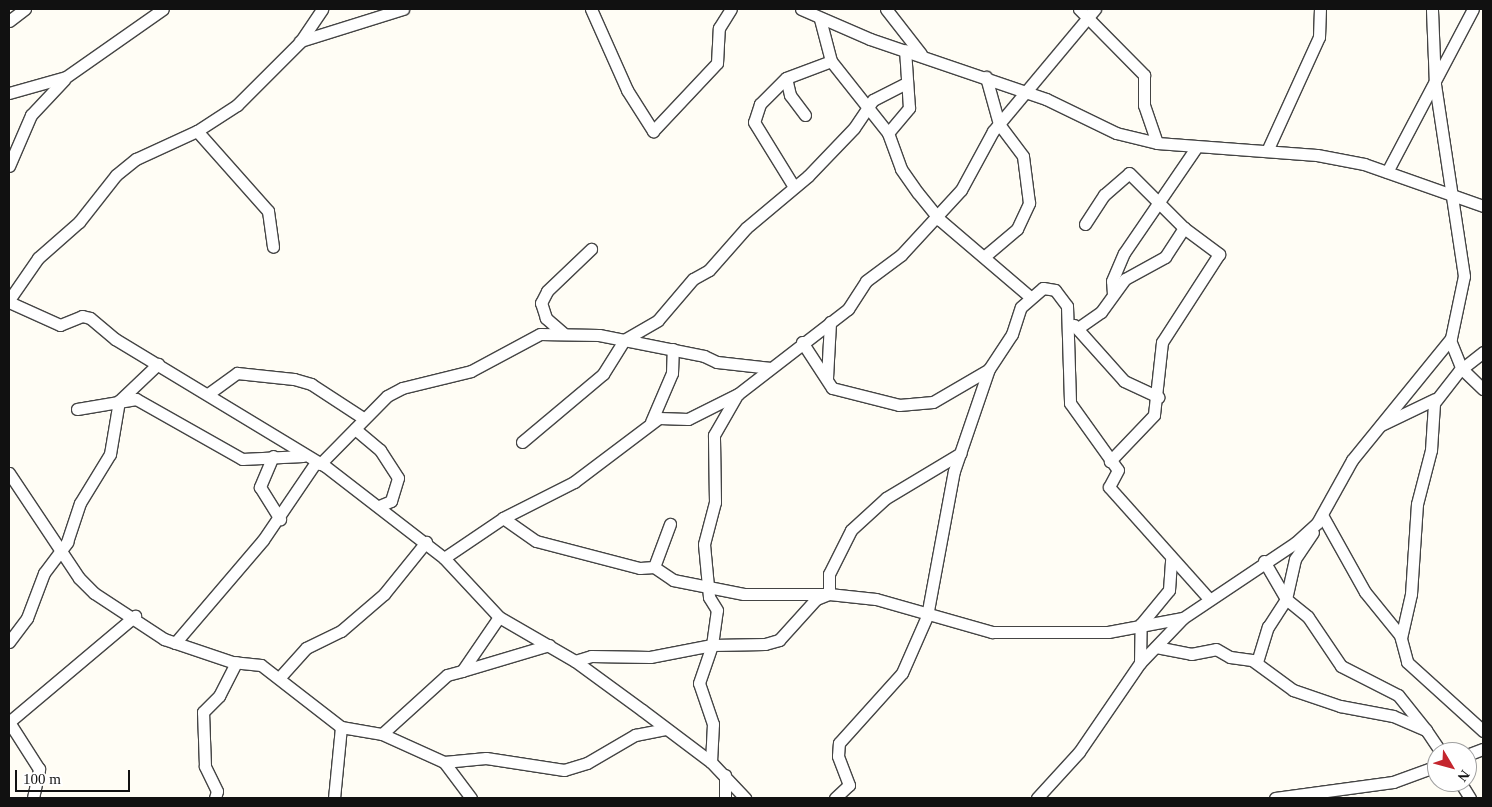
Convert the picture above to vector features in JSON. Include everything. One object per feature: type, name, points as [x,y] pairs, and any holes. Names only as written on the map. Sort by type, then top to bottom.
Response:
[{"type":"street","points":[[9,21],[26,9]]},
{"type":"street","points":[[9,166],[31,116],[66,77],[163,9]]},
{"type":"street","points":[[322,9],[300,42],[237,106],[197,131],[126,166],[79,222],[45,250],[9,300],[60,325],[82,316],[90,318],[115,339],[208,394],[303,456],[318,463],[426,542],[444,558],[499,617],[575,661],[711,762],[745,798]]},
{"type":"street","points":[[300,42],[403,9]]},
{"type":"street","points":[[591,9],[627,90],[653,131],[717,63],[719,28],[731,9]]},
{"type":"street","points":[[801,9],[905,50],[921,54],[1028,93],[1116,133],[1157,143],[1196,148],[1317,155],[1387,172],[1450,196],[1483,206]]},
{"type":"street","points":[[886,9],[921,54]]},
{"type":"street","points":[[1079,9],[1144,75],[1144,105],[1157,143]]},
{"type":"street","points":[[444,558],[503,518],[574,482],[651,423],[668,415],[688,419],[738,394],[855,302],[866,281],[901,255],[935,213],[961,190],[998,124],[1028,93],[1095,9]]},
{"type":"street","points":[[1267,151],[1319,37],[1320,9]]},
{"type":"street","points":[[1257,662],[1268,627],[1286,598],[1295,559],[1352,460],[1450,340],[1464,276],[1450,196],[1435,85],[1433,9]]},
{"type":"street","points":[[1387,172],[1435,85],[1451,44],[1473,9]]},
{"type":"street","points":[[819,15],[831,60],[888,133],[901,169],[935,213],[1030,297]]},
{"type":"street","points":[[888,133],[909,108],[905,50]]},
{"type":"street","points":[[794,187],[754,122],[760,104],[786,78],[831,60]]},
{"type":"street","points":[[9,93],[66,77]]},
{"type":"street","points":[[985,256],[1016,229],[1029,203],[1021,152],[998,124],[986,77]]},
{"type":"street","points":[[786,78],[790,95],[805,115]]},
{"type":"street","points":[[522,442],[603,374],[624,340],[658,320],[694,279],[709,270],[746,228],[794,187],[848,136],[867,108],[878,96],[906,84]]},
{"type":"street","points":[[197,131],[268,211],[273,247]]},
{"type":"street","points":[[1113,294],[1112,281],[1124,253],[1196,148]]},
{"type":"street","points":[[1085,224],[1104,195],[1129,173],[1184,228],[1219,254],[1162,342],[1158,397],[1147,425],[1110,461]]},
{"type":"street","points":[[1184,228],[1165,257],[1130,276],[1113,294],[1101,312],[1074,326],[1065,338],[1071,407],[1119,475],[1109,487],[1171,559],[1209,599]]},
{"type":"street","points":[[563,333],[546,318],[541,303],[547,291],[591,249]]},
{"type":"street","points":[[835,798],[849,785],[838,756],[839,742],[902,673],[927,616],[960,454],[989,369],[1030,297],[1043,288],[1055,290],[1067,306],[1074,326],[1124,381],[1158,397]]},
{"type":"street","points":[[827,378],[830,322]]},
{"type":"street","points":[[175,643],[280,518],[318,463],[363,418],[402,388],[471,371],[527,340],[563,333],[624,340],[672,349],[717,362],[770,368]]},
{"type":"street","points":[[1450,340],[1462,369],[1483,390]]},
{"type":"street","points":[[802,342],[836,390],[903,406],[933,402],[989,369]]},
{"type":"street","points":[[651,423],[672,373],[672,349]]},
{"type":"street","points":[[1380,426],[1436,399],[1462,369],[1483,352]]},
{"type":"street","points":[[9,642],[21,629],[44,573],[61,549],[80,503],[110,454],[119,400],[158,364]]},
{"type":"street","points":[[208,394],[237,373],[294,379],[311,384],[363,418]]},
{"type":"street","points":[[711,762],[713,724],[698,683],[712,645],[717,610],[706,584],[704,544],[715,502],[714,435],[738,394]]},
{"type":"street","points":[[1436,399],[1431,450],[1417,504],[1411,594],[1401,638],[1404,657],[1412,668],[1483,731]]},
{"type":"street","points":[[76,409],[119,400],[149,404],[193,434],[242,459],[303,456]]},
{"type":"street","points":[[355,428],[380,450],[398,478],[391,500],[379,506]]},
{"type":"street","points":[[829,594],[829,574],[851,530],[886,498],[960,454]]},
{"type":"street","points":[[273,456],[260,486],[280,518]]},
{"type":"street","points":[[9,473],[94,593],[135,616],[175,643],[236,662],[256,663],[280,677],[341,727],[382,734],[444,762],[471,798]]},
{"type":"street","points":[[503,518],[536,541],[640,568],[654,567],[673,580],[706,584],[744,594],[829,594],[876,599],[927,616],[992,632],[1108,632],[1141,624],[1183,618]]},
{"type":"street","points":[[1319,519],[1364,592],[1401,638]]},
{"type":"street","points":[[1037,798],[1079,752],[1140,663],[1183,618],[1264,560],[1295,543],[1319,519]]},
{"type":"street","points":[[654,567],[670,524]]},
{"type":"street","points":[[280,677],[306,648],[341,631],[384,594],[426,542]]},
{"type":"street","points":[[1140,663],[1141,624],[1169,590],[1171,559]]},
{"type":"street","points":[[1264,560],[1286,598],[1316,628],[1342,666],[1398,695],[1434,742]]},
{"type":"street","points":[[575,661],[591,656],[650,657],[712,645],[765,644],[779,640],[816,600],[829,594]]},
{"type":"street","points":[[33,798],[39,769],[9,722],[135,616]]},
{"type":"street","points":[[462,672],[499,617]]},
{"type":"street","points":[[382,734],[447,676],[549,646]]},
{"type":"street","points":[[1156,647],[1191,654],[1216,649],[1228,656],[1257,662],[1293,690],[1340,706],[1386,714],[1426,730]]},
{"type":"street","points":[[215,798],[217,791],[205,766],[203,712],[219,696],[236,662]]},
{"type":"street","points":[[334,798],[341,727]]},
{"type":"street","points":[[444,762],[486,758],[564,770],[588,763],[635,735],[666,729]]},
{"type":"street","points":[[1275,798],[1393,782],[1427,770]]},
{"type":"street","points":[[725,775],[725,798]]}]
